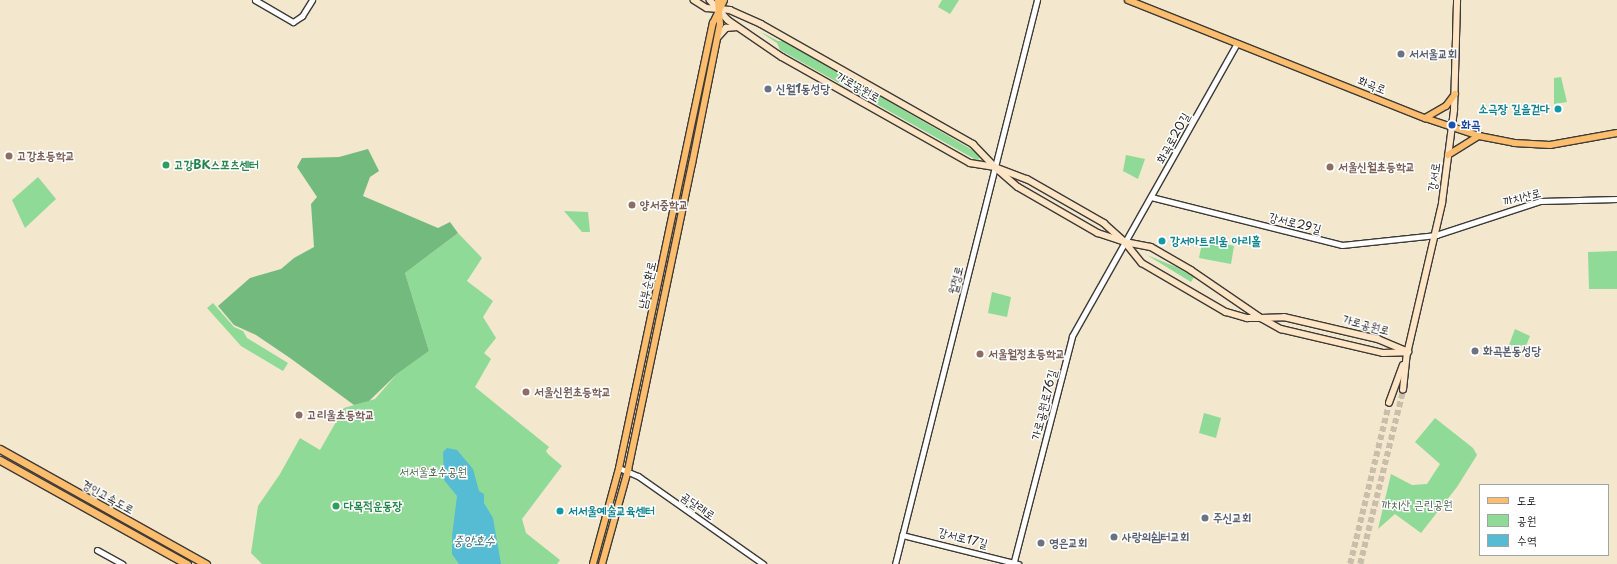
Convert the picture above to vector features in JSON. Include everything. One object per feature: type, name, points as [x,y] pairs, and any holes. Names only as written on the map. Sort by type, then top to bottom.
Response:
[{"type":"highway","name":"경인고속도로","points":[[0,449],[206,564]]},
{"type":"highway","name":"경인고속도로","points":[[0,460],[187,564]]},
{"type":"main road","name":"가로공원로","points":[[694,0],[707,8],[730,10],[761,24],[978,147],[995,167],[1018,187],[1098,233],[1126,242],[1151,247],[1191,270],[1261,318],[1281,329],[1374,351],[1407,353]]},
{"type":"main road","name":"가로공원로","points":[[710,0],[728,20],[782,57],[970,163],[995,167],[1027,179],[1104,223],[1126,242],[1142,263],[1214,305],[1233,314],[1261,318],[1284,317],[1387,341],[1407,353]]},
{"type":"main road","name":"남부순환로","points":[[602,564],[628,470],[718,37],[720,10],[718,0]]},
{"type":"main road","name":"남부순환로","points":[[593,564],[619,468],[713,23],[724,0]]},
{"type":"main road","name":"화곡로","points":[[1128,0],[1426,118],[1479,136],[1514,143],[1550,145],[1617,132]]},
{"type":"main road","name":"강서로","points":[[1389,403],[1407,353],[1436,235],[1452,128],[1455,94],[1457,0]]},
{"type":"main road","points":[[718,37],[730,27],[741,29]]},
{"type":"main road","points":[[1426,118],[1446,106],[1455,94]]},
{"type":"main road","points":[[1448,155],[1479,136]]},
{"type":"main road","points":[[970,163],[983,161],[984,157],[978,147]]},
{"type":"main road","points":[[1018,187],[1014,178],[1027,179]]},
{"type":"main road","name":"강서로","points":[[1403,390],[1407,353]]},
{"type":"main road","points":[[612,496],[614,494],[618,496],[613,511],[615,516]]},
{"type":"street","points":[[255,0],[293,22],[302,16],[312,0]]},
{"type":"street","name":"월정로","points":[[895,564],[1037,0]]},
{"type":"street","name":"화곡로20길","points":[[1126,242],[1237,43]]},
{"type":"street","name":"강서로29길","points":[[1151,197],[1342,245],[1436,235]]},
{"type":"street","name":"까치산로","points":[[1436,235],[1504,211],[1540,201],[1617,198]]},
{"type":"street","points":[[1098,233],[1110,233],[1104,223]]},
{"type":"street","name":"가로공원로76길","points":[[1016,563],[1072,336],[1126,242]]},
{"type":"street","name":"곰달래로","points":[[619,468],[628,470],[763,564]]},
{"type":"street","name":"강서로17길","points":[[902,535],[1016,563]]},
{"type":"street","points":[[97,550],[122,564]]},
{"type":"green space","points":[[942,0],[959,0],[950,14],[938,7]]},
{"type":"green space","points":[[759,31],[778,41],[785,41],[981,155],[978,161],[780,50],[777,43]]},
{"type":"green space","points":[[1561,77],[1567,102],[1554,104],[1554,78]]},
{"type":"green space","points":[[368,149],[379,171],[370,177],[363,196],[438,228],[450,222],[458,233],[405,273],[429,351],[397,374],[369,401],[354,405],[256,335],[234,325],[218,306],[250,278],[281,269],[294,258],[314,247],[311,204],[317,197],[297,167],[302,158],[339,157]]},
{"type":"green space","points":[[1126,155],[1145,159],[1138,179],[1123,171]]},
{"type":"green space","points":[[38,177],[56,199],[25,228],[12,200]]},
{"type":"green space","points":[[564,211],[588,212],[590,232],[582,232]]},
{"type":"green space","name":"서서울호수공원","points":[[458,233],[482,258],[467,281],[493,301],[483,317],[496,338],[484,353],[491,359],[475,387],[549,447],[546,451],[548,454],[562,466],[522,519],[526,533],[560,560],[557,564],[262,564],[251,553],[258,506],[280,474],[300,438],[320,450],[344,408],[375,399],[397,374],[429,351],[405,273]]},
{"type":"green space","points":[[1203,238],[1234,246],[1231,264],[1199,258]]},
{"type":"green space","points":[[1617,251],[1617,289],[1589,289],[1588,252]]},
{"type":"green space","points":[[1147,255],[1176,267],[1194,277],[1191,282]]},
{"type":"green space","points":[[992,292],[1011,297],[1007,317],[988,313]]},
{"type":"green space","points":[[213,303],[234,327],[243,331],[247,338],[288,363],[283,371],[241,346],[207,308]]},
{"type":"green space","points":[[1515,329],[1530,336],[1526,346],[1509,345]]},
{"type":"green space","points":[[1204,413],[1221,418],[1216,438],[1199,433]]},
{"type":"green space","name":"까치산 근린공원","points":[[1435,418],[1473,448],[1477,455],[1457,487],[1421,533],[1395,514],[1378,529],[1391,474],[1412,485],[1427,484],[1440,464],[1415,442]]},
{"type":"water","name":"중앙호수","points":[[447,448],[457,450],[473,469],[479,491],[484,494],[484,503],[493,518],[501,564],[459,564],[452,554],[452,536],[457,496],[444,480],[443,452]]},
{"type":"tunnel","points":[[1360,564],[1403,390]]},
{"type":"tunnel","points":[[1350,564],[1389,403]]},
{"type":"place","name":"서서울교회","points":[[1401,54]]},
{"type":"place","name":"신월1동성당","points":[[768,89]]},
{"type":"place","name":"소극장 길을걷다","points":[[1558,109]]},
{"type":"place","name":"화곡","points":[[1452,125]]},
{"type":"place","name":"고강초등학교","points":[[9,156]]},
{"type":"place","name":"고강BK스포츠센터","points":[[166,165]]},
{"type":"place","name":"서울신월초등학교","points":[[1330,167]]},
{"type":"place","name":"양서중학교","points":[[632,205]]},
{"type":"place","name":"강서아트리움 아리홀","points":[[1162,241]]},
{"type":"place","name":"화곡본동성당","points":[[1475,351]]},
{"type":"place","name":"서울월정초등학교","points":[[980,354]]},
{"type":"place","name":"서울신원초등학교","points":[[526,392]]},
{"type":"place","name":"고리울초등학교","points":[[299,415]]},
{"type":"place","name":"다목적운동장","points":[[336,506]]},
{"type":"place","name":"서서울예술교육센터","points":[[560,511]]},
{"type":"place","name":"주신교회","points":[[1205,518]]},
{"type":"place","name":"사랑의쉼터교회","points":[[1114,537]]},
{"type":"place","name":"영은교회","points":[[1041,543]]}]
